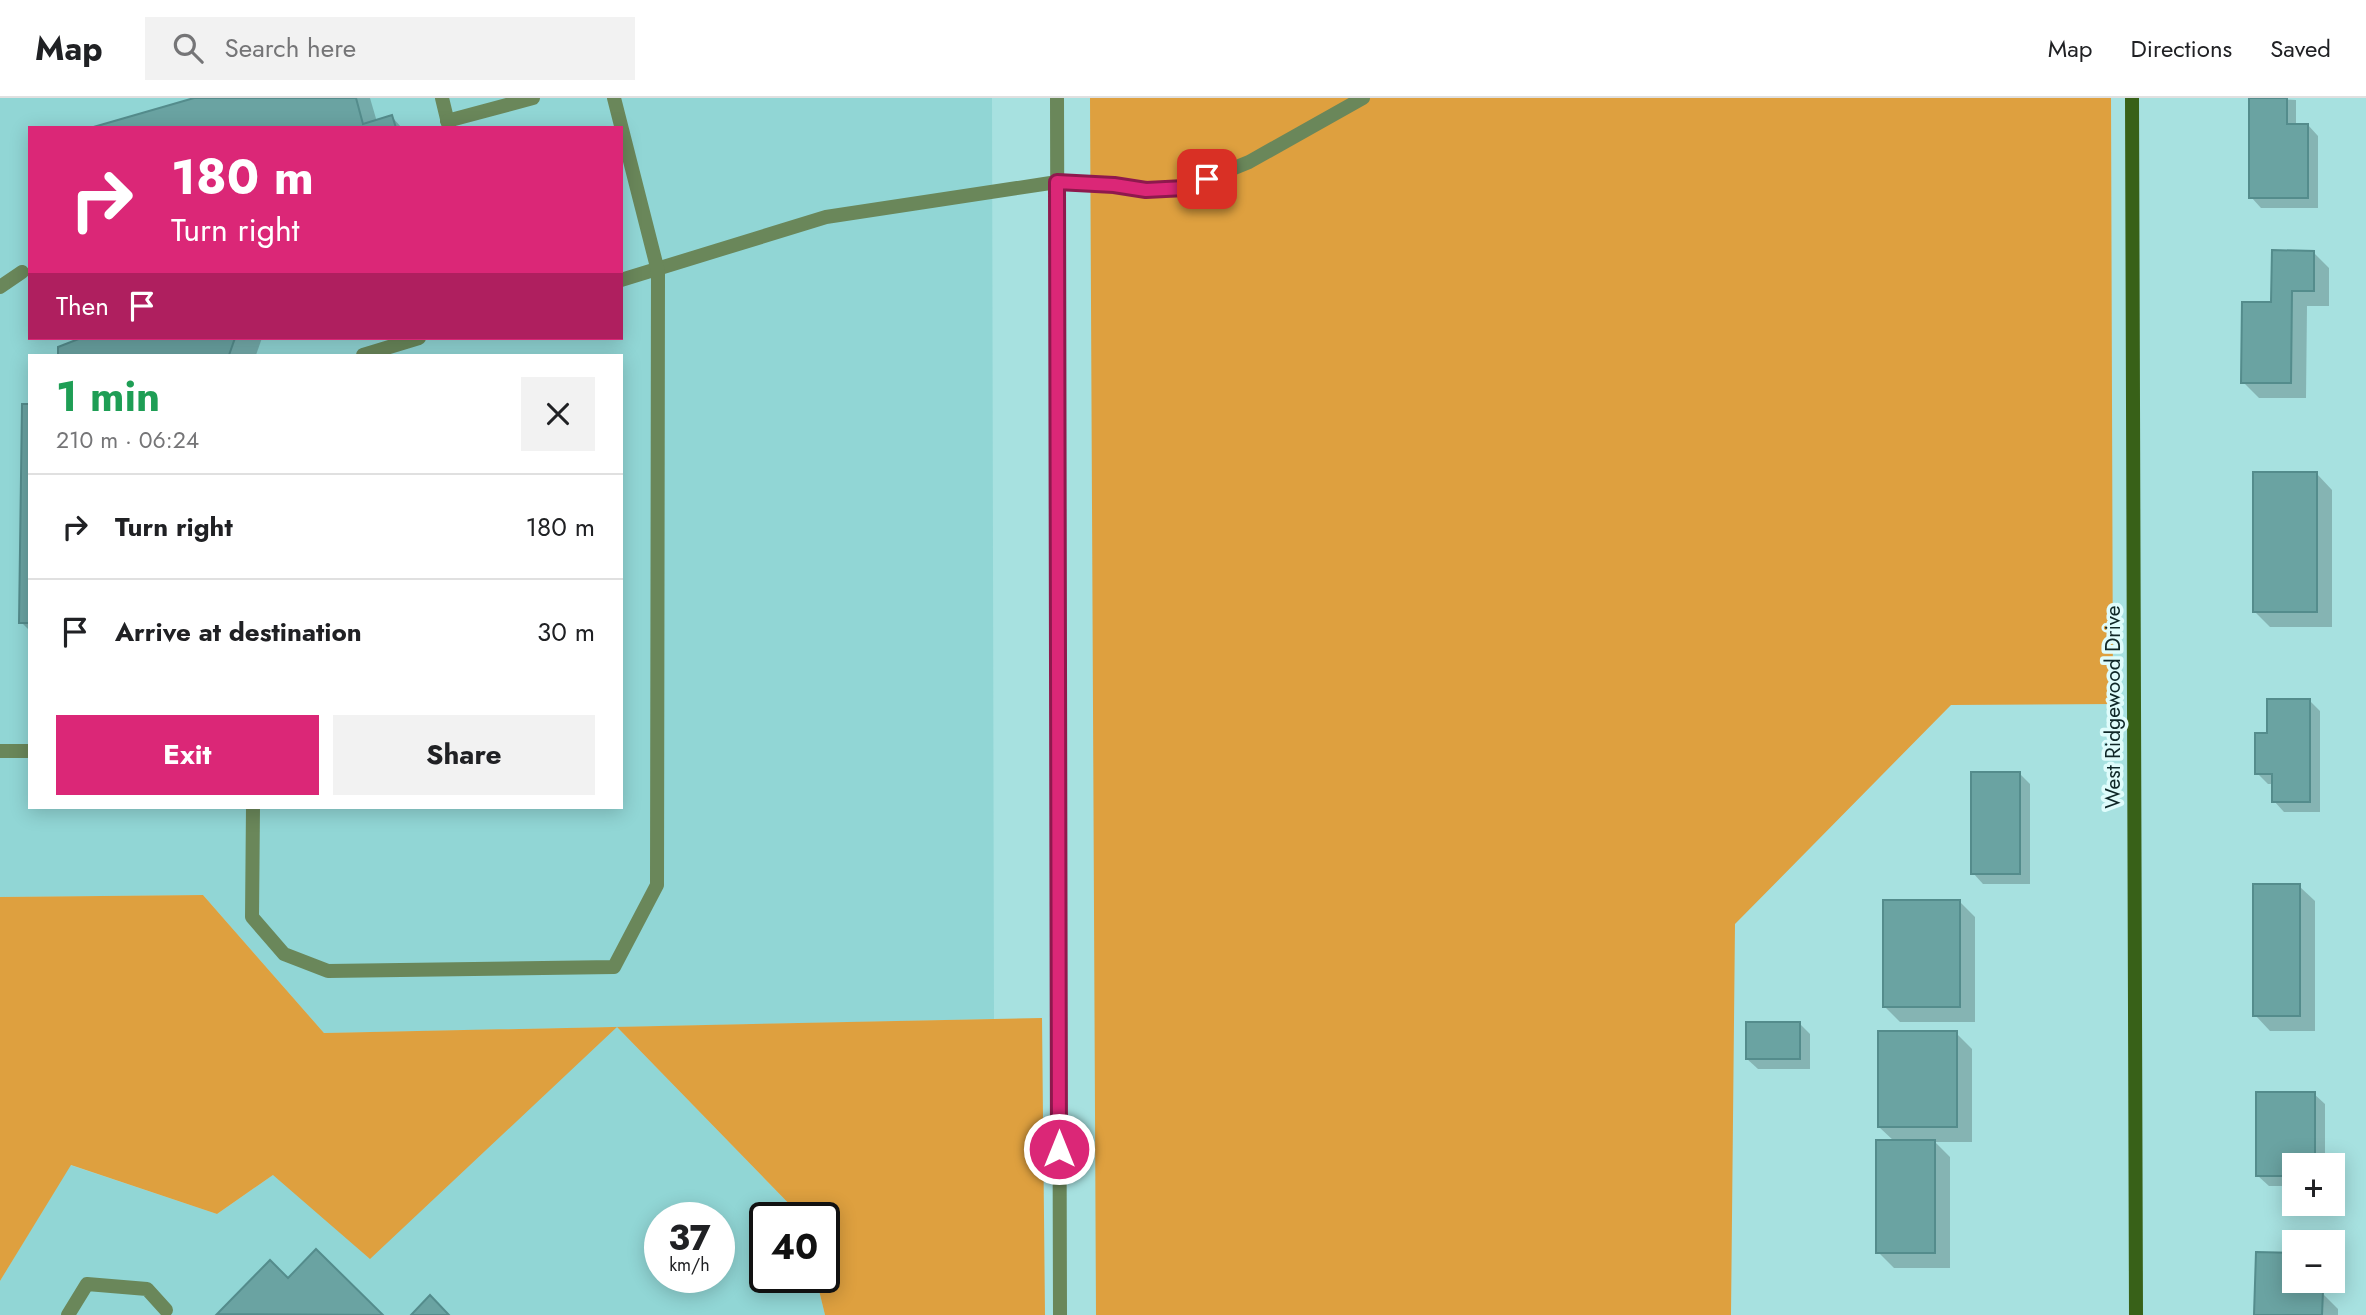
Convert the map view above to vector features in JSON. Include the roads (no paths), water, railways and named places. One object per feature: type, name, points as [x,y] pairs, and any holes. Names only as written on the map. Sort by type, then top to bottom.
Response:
[{"type":"main road","name":"West Ridgewood Drive","points":[[2132,98],[2136,1315]]},
{"type":"street","points":[[442,98],[448,124],[533,98]]},
{"type":"street","points":[[614,98],[621,126]]},
{"type":"street","points":[[1057,98],[1060,1315]]},
{"type":"street","points":[[623,280],[826,217],[1057,182],[1114,185],[1146,190],[1185,188],[1249,162],[1363,98]]},
{"type":"street","points":[[253,809],[252,917],[284,954],[328,971],[614,967],[656,885],[658,271],[623,133]]},
{"type":"street","points":[[0,287],[22,272]]},
{"type":"street","points":[[366,354],[412,340]]},
{"type":"street","points":[[0,751],[28,751]]},
{"type":"street","points":[[68,1315],[87,1284],[147,1290],[166,1310]]}]
